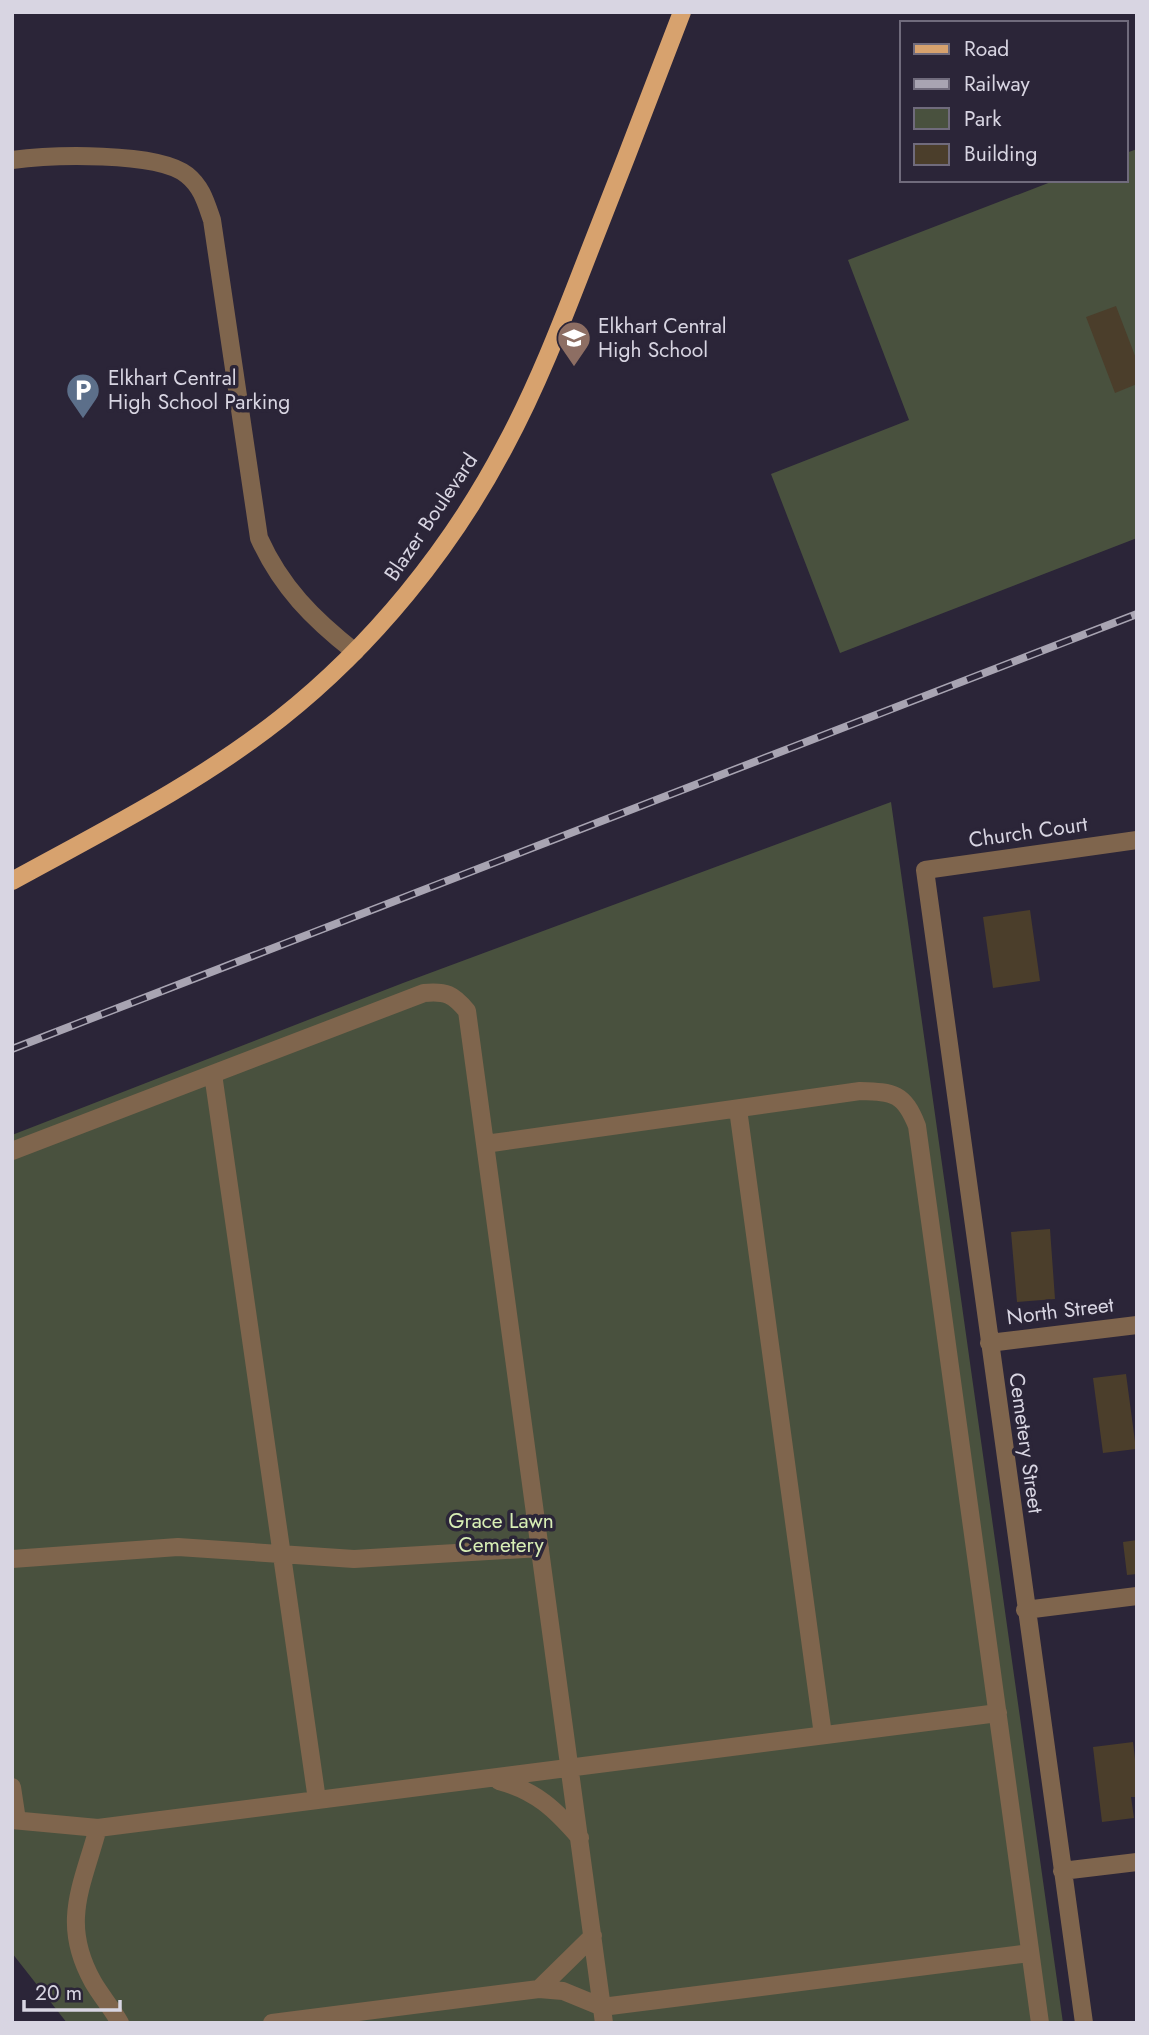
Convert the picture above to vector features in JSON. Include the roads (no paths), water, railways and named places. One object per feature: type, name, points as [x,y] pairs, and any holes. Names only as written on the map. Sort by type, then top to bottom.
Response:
[{"type":"main road","name":"Blazer Boulevard","points":[[12,881],[163,798],[281,719],[355,652],[402,599],[455,527],[506,445],[565,313],[682,12]]},
{"type":"street","points":[[12,160],[130,158],[165,163],[186,174],[202,190],[212,220],[259,538],[273,570],[293,596],[322,626],[355,652]]},
{"type":"street","name":"Church Court","points":[[925,870],[1137,840]]},
{"type":"street","name":"Cemetery Street","points":[[925,870],[1084,2023]]},
{"type":"street","points":[[12,1151],[424,993],[444,992],[455,996],[467,1011],[603,2015]]},
{"type":"street","points":[[213,1074],[317,1800]]},
{"type":"street","points":[[485,1144],[860,1091],[885,1092],[899,1097],[909,1106],[917,1126],[1040,2023]]},
{"type":"street","points":[[738,1109],[822,1735]]},
{"type":"street","name":"North Street","points":[[989,1343],[1137,1325]]},
{"type":"street","points":[[12,1559],[178,1547],[354,1559],[540,1548]]},
{"type":"street","points":[[1025,1610],[1137,1596]]},
{"type":"street","points":[[12,1787],[15,1820],[98,1828],[998,1713]]},
{"type":"street","points":[[486,1778],[524,1788],[547,1801],[580,1838]]},
{"type":"street","points":[[98,1828],[76,1905],[74,1930],[80,1955],[94,1984],[120,2023]]},
{"type":"street","points":[[1062,1871],[1137,1862]]},
{"type":"street","points":[[539,1989],[593,1936]]},
{"type":"street","points":[[272,2023],[348,2018],[539,1989],[563,1991],[603,2015],[1030,1953]]},
{"type":"railway","points":[[12,1049],[1137,614]]},
{"type":"place","name":"Elkhart Central High School","points":[[574,368]]},
{"type":"place","name":"Elkhart Central High School Parking","points":[[83,420]]},
{"type":"park label","name":"Grace Lawn Cemetery","points":[[501,1533]]}]
